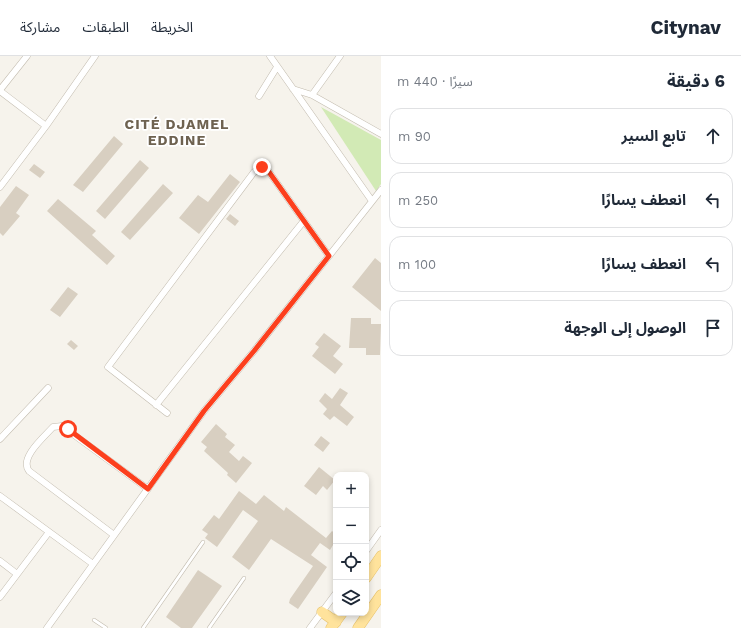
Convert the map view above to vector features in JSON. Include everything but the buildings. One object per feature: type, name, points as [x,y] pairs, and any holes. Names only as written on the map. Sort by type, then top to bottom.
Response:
[{"type":"main road","points":[[369,574],[381,556]]},
{"type":"main road","points":[[358,628],[381,595]]},
{"type":"main road","points":[[322,612],[334,625],[340,616]]},
{"type":"street","points":[[27,56],[0,90],[46,126]]},
{"type":"street","points":[[0,186],[46,126],[95,56]]},
{"type":"street","points":[[270,56],[372,201]]},
{"type":"street","points":[[312,95],[340,56]]},
{"type":"street","points":[[260,96],[277,67]]},
{"type":"street","points":[[293,89],[312,95],[381,134]]},
{"type":"street","points":[[167,413],[108,367],[254,172],[262,167],[269,172],[303,222],[329,256]]},
{"type":"street","points":[[47,628],[204,411],[254,351],[381,190]]},
{"type":"street","points":[[156,405],[303,222]]},
{"type":"street","points":[[0,439],[48,388]]},
{"type":"street","points":[[114,535],[29,471],[26,467],[26,462],[30,455],[53,427],[62,426],[148,489]]},
{"type":"street","points":[[0,496],[93,564]]},
{"type":"street","points":[[369,547],[381,530]]},
{"type":"street","points":[[0,596],[49,532]]},
{"type":"street","points":[[0,561],[17,574]]},
{"type":"street","points":[[310,628],[333,597]]},
{"type":"lane","points":[[143,628],[203,542]]},
{"type":"lane","points":[[209,628],[244,578]]},
{"type":"lane","points":[[94,620],[106,628]]},
{"type":"green space","points":[[321,107],[381,140],[381,184],[376,191]]},
{"type":"district","name":"CITÉ DJAMEL EDDINE","points":[[177,132]]},
{"type":"route","points":[[68,429],[148,489],[204,411],[254,351],[329,256],[303,222],[269,172],[262,167]]}]
